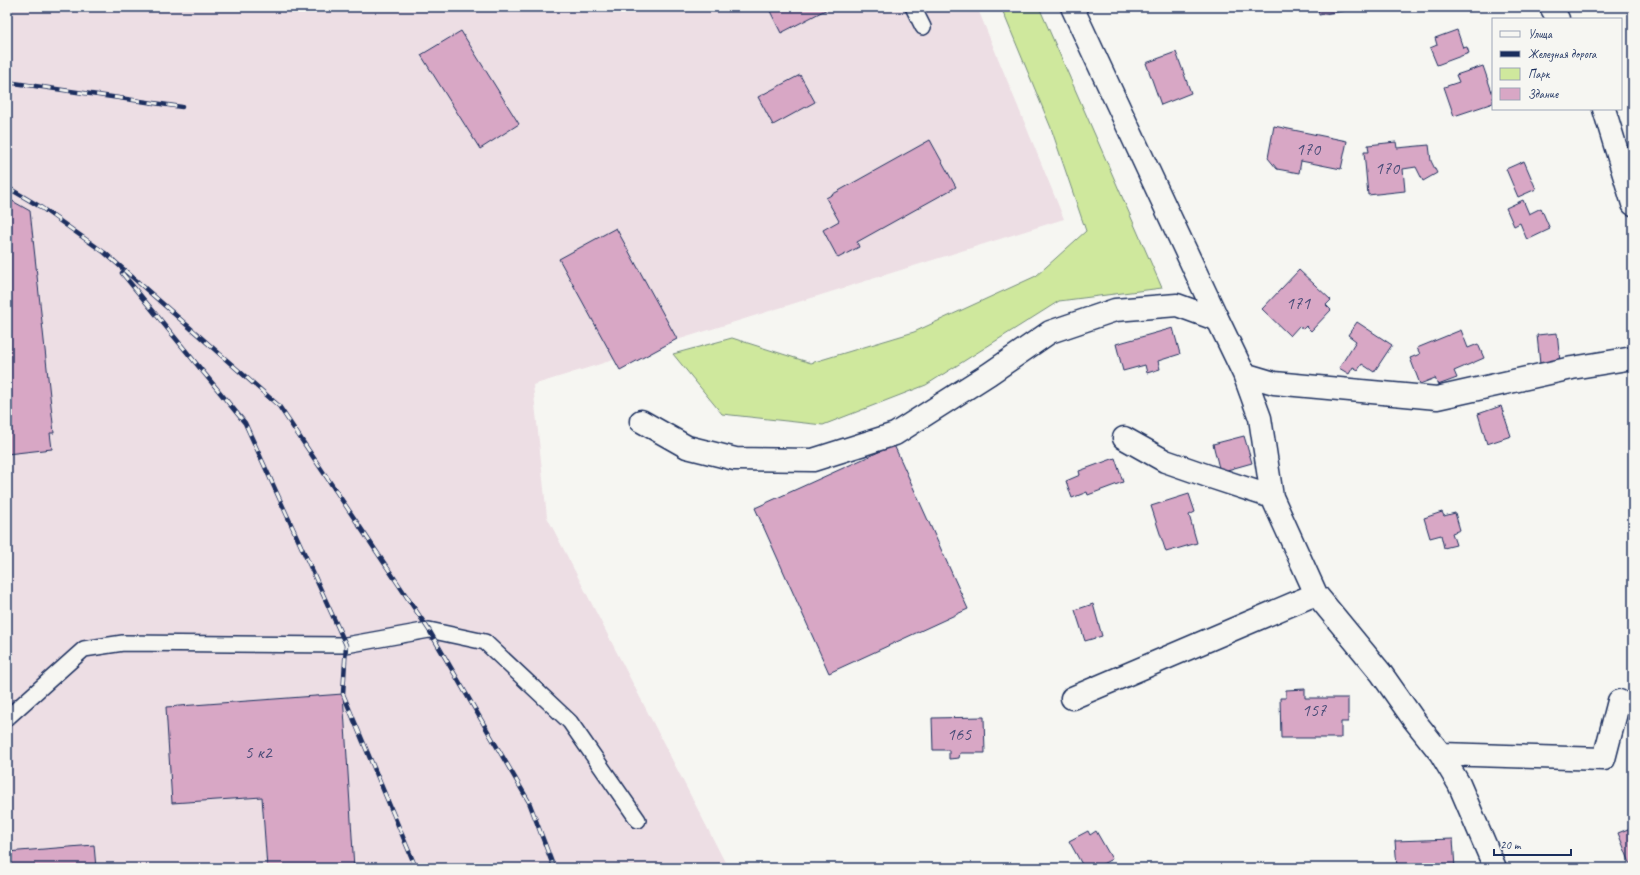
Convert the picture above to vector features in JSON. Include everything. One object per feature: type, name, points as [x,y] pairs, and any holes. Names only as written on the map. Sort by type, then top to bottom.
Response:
[{"type":"street","points":[[1072,7],[1244,374],[1260,418],[1272,497],[1316,594],[1381,673],[1414,720],[1441,754],[1459,784],[1495,868]]},
{"type":"street","points":[[1551,7],[1557,18]]},
{"type":"street","points":[[1604,110],[1633,204]]},
{"type":"street","points":[[641,421],[688,447],[735,459],[813,460],[895,434],[989,374],[1050,332],[1115,310],[1177,305],[1218,320]]},
{"type":"street","points":[[1244,374],[1274,383],[1437,398],[1572,368],[1633,358]]},
{"type":"street","points":[[1124,438],[1165,461],[1211,478],[1272,497]]},
{"type":"street","points":[[1072,698],[1316,594]]},
{"type":"street","points":[[1441,754],[1604,759],[1619,701]]},
{"type":"lane","points":[[913,7],[923,27]]},
{"type":"lane","points":[[7,718],[84,648],[123,643],[346,646],[429,630],[485,642],[570,722],[638,820]]},
{"type":"shaded area","points":[[7,7],[977,7],[1064,219],[533,385],[547,517],[728,868],[7,868]]},
{"type":"green space","points":[[1001,7],[1039,7],[1162,288],[1059,301],[926,385],[823,425],[722,414],[673,354],[732,338],[811,363],[914,332],[1036,276],[1086,231],[1051,128]]},
{"type":"building","points":[[768,7],[831,7],[781,33]]},
{"type":"building","points":[[1318,7],[1347,7],[1348,10],[1319,15]]},
{"type":"building","points":[[1457,30],[1463,48],[1467,47],[1469,53],[1437,65],[1430,48],[1437,45],[1435,38]]},
{"type":"building","points":[[461,31],[519,124],[480,149],[421,55]]},
{"type":"building","points":[[1176,52],[1191,93],[1161,105],[1146,63]]},
{"type":"building","points":[[1483,66],[1492,92],[1492,103],[1454,116],[1444,87],[1459,82],[1456,75]]},
{"type":"building","points":[[800,75],[815,102],[773,125],[758,97]]},
{"type":"building","points":[[1274,126],[1347,141],[1341,169],[1301,161],[1299,173],[1277,169],[1268,158]]},
{"type":"building","points":[[930,140],[956,187],[857,242],[859,247],[838,258],[823,230],[839,221],[826,198]]},
{"type":"building","points":[[1396,142],[1397,148],[1429,145],[1431,161],[1437,173],[1423,181],[1416,167],[1403,169],[1405,191],[1368,195],[1364,152],[1369,152],[1368,145]]},
{"type":"building","points":[[1524,161],[1536,189],[1518,197],[1506,169]]},
{"type":"building","points":[[7,198],[30,211],[54,433],[50,433],[52,449],[7,454]]},
{"type":"building","points":[[1523,200],[1529,214],[1541,208],[1550,229],[1527,240],[1520,223],[1514,226],[1506,208]]},
{"type":"building","points":[[616,228],[677,339],[620,370],[559,259]]},
{"type":"building","points":[[1299,270],[1331,300],[1326,305],[1331,310],[1311,331],[1306,326],[1303,329],[1299,326],[1290,336],[1262,309]]},
{"type":"building","points":[[1357,322],[1392,345],[1374,372],[1362,364],[1358,370],[1353,367],[1349,374],[1339,368],[1356,341],[1348,335]]},
{"type":"building","points":[[1173,328],[1180,354],[1158,361],[1160,369],[1147,373],[1145,365],[1123,371],[1116,344]]},
{"type":"building","points":[[1461,330],[1468,348],[1478,344],[1484,358],[1454,371],[1457,378],[1438,385],[1435,378],[1420,384],[1410,358],[1420,354],[1417,348]]},
{"type":"building","points":[[1557,333],[1560,362],[1540,364],[1537,335]]},
{"type":"building","points":[[1501,406],[1511,436],[1487,444],[1478,414]]},
{"type":"building","points":[[1244,436],[1252,463],[1220,472],[1213,444]]},
{"type":"building","points":[[894,445],[968,609],[829,673],[755,508]]},
{"type":"building","points":[[1115,458],[1123,482],[1088,495],[1087,492],[1072,498],[1066,481],[1080,475],[1079,471]]},
{"type":"building","points":[[1189,494],[1195,512],[1189,515],[1197,543],[1166,552],[1151,506]]},
{"type":"building","points":[[1442,512],[1444,516],[1455,513],[1460,530],[1452,533],[1456,545],[1444,548],[1441,535],[1430,538],[1424,518]]},
{"type":"building","points":[[1093,604],[1102,636],[1085,641],[1075,610]]},
{"type":"building","points":[[1305,689],[1305,698],[1348,698],[1348,722],[1341,722],[1341,738],[1281,738],[1280,698],[1286,698],[1286,690]]},
{"type":"building","points":[[343,694],[354,868],[267,868],[262,797],[172,803],[166,707]]},
{"type":"building","points":[[984,717],[985,753],[960,753],[959,758],[949,759],[949,750],[933,750],[932,718]]},
{"type":"building","points":[[1633,827],[1633,868],[1632,868],[1618,833]]},
{"type":"building","points":[[1088,831],[1090,835],[1096,831],[1112,859],[1095,868],[1084,868],[1069,841]]},
{"type":"building","points":[[1453,839],[1455,868],[1397,868],[1395,841]]},
{"type":"building","points":[[94,845],[96,868],[7,868],[7,852]]},
{"type":"railway","points":[[7,82],[182,107]]},
{"type":"railway","points":[[7,187],[39,206],[105,253],[279,406],[429,630],[529,802],[554,868]]},
{"type":"railway","points":[[122,273],[245,423],[346,645],[343,694],[416,868]]}]
